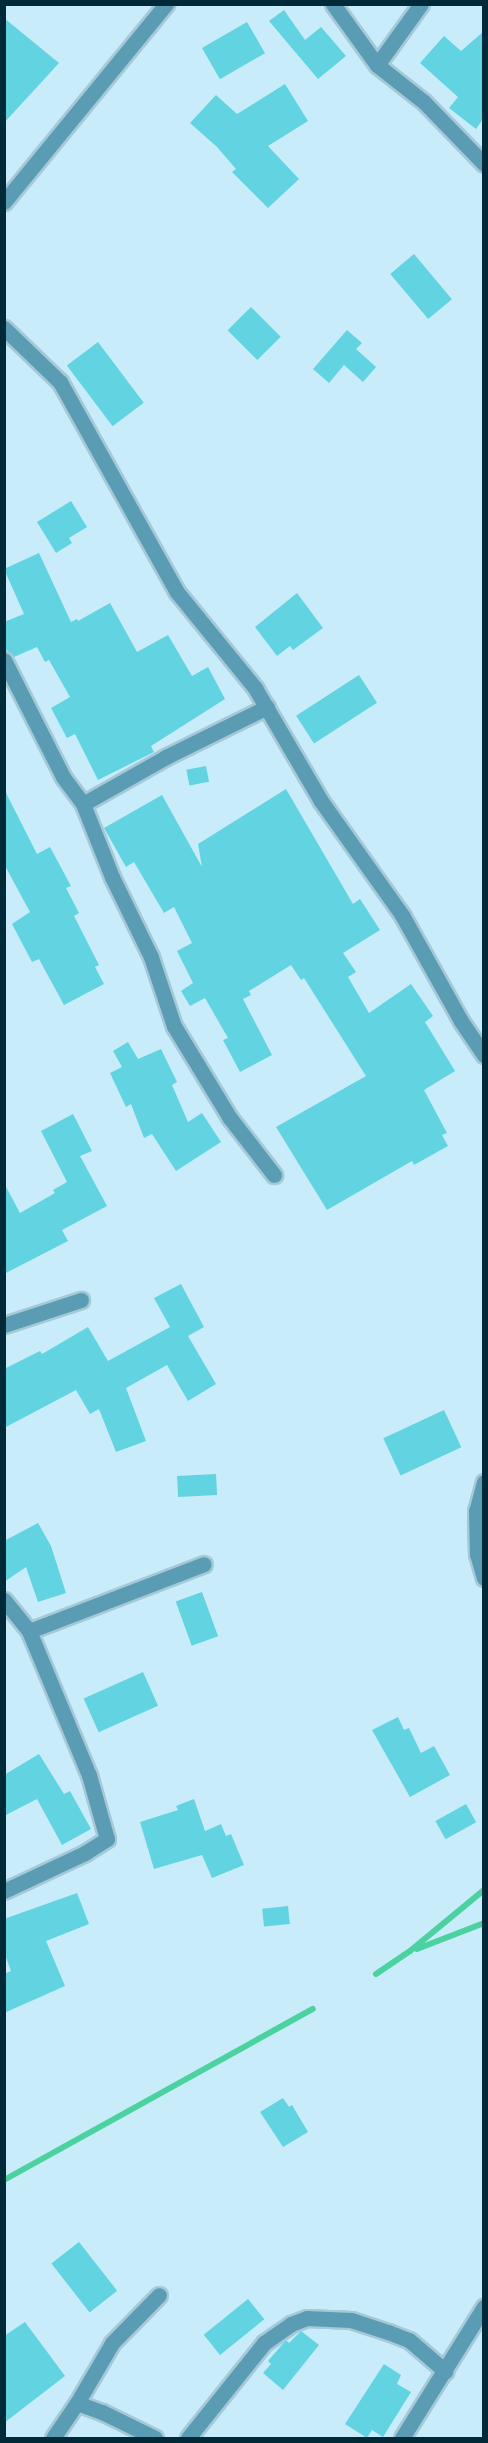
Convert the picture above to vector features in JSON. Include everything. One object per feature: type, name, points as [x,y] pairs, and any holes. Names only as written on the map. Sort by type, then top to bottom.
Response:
[{"type":"street","points":[[4,202],[166,4]]},
{"type":"street","points":[[333,4],[377,65],[424,102],[483,164]]},
{"type":"street","points":[[377,65],[421,4]]},
{"type":"street","points":[[4,328],[60,382],[177,592],[267,707],[321,801],[402,915],[461,1021],[483,1055]]},
{"type":"street","points":[[4,660],[63,777],[82,804],[112,877],[152,957],[174,1026],[230,1118],[274,1175]]},
{"type":"street","points":[[82,804],[166,757],[267,707]]},
{"type":"street","points":[[4,1325],[81,1300]]},
{"type":"street","points":[[483,1482],[476,1511],[477,1554],[483,1578]]},
{"type":"street","points":[[29,1631],[204,1564]]},
{"type":"street","points":[[4,1600],[29,1631],[89,1775],[107,1839],[85,1853],[4,1892]]},
{"type":"street","points":[[53,2439],[112,2343],[159,2295]]},
{"type":"street","points":[[402,2439],[483,2307]]},
{"type":"street","points":[[188,2439],[264,2343],[291,2324],[307,2318],[351,2320],[409,2340],[445,2371]]},
{"type":"street","points":[[77,2403],[155,2439]]},
{"type":"building","points":[[284,10],[305,40],[321,27],[346,56],[318,79],[269,21]]},
{"type":"building","points":[[4,18],[59,63],[4,123]]},
{"type":"building","points":[[247,22],[265,53],[220,79],[202,48]]},
{"type":"building","points":[[483,32],[483,119],[476,129],[449,108],[458,97],[420,63],[444,36],[461,51]]},
{"type":"building","points":[[285,84],[308,121],[268,146],[299,179],[268,208],[232,172],[236,169],[217,147],[190,123],[216,95],[237,114]]},
{"type":"building","points":[[414,254],[452,299],[428,319],[390,274]]},
{"type":"building","points":[[251,307],[281,337],[257,360],[228,330]]},
{"type":"building","points":[[347,330],[362,343],[356,349],[376,367],[363,382],[344,365],[329,383],[313,369]]},
{"type":"building","points":[[98,342],[144,403],[113,426],[67,365]]},
{"type":"building","points":[[71,501],[87,527],[69,538],[72,543],[56,553],[37,522]]},
{"type":"building","points":[[39,553],[71,622],[77,619],[78,621],[110,603],[137,652],[168,635],[192,676],[208,667],[225,699],[151,746],[154,752],[98,780],[75,734],[67,738],[51,708],[70,697],[49,660],[45,662],[37,647],[14,657],[4,648],[4,622],[24,614],[4,569]]},
{"type":"building","points":[[297,593],[323,628],[293,650],[290,646],[277,656],[255,627]]},
{"type":"building","points":[[359,675],[377,703],[314,744],[296,716]]},
{"type":"building","points":[[206,766],[209,782],[189,786],[186,770]]},
{"type":"building","points":[[4,789],[37,854],[50,847],[71,886],[66,888],[79,913],[74,916],[99,965],[95,967],[104,984],[64,1005],[39,959],[32,962],[12,924],[30,912],[4,864]]},
{"type":"building","points":[[286,789],[353,904],[360,899],[380,930],[343,953],[356,972],[348,977],[369,1013],[411,984],[433,1016],[425,1022],[455,1071],[424,1090],[447,1133],[442,1135],[448,1146],[414,1165],[412,1161],[327,1210],[276,1127],[366,1076],[304,978],[301,980],[291,965],[249,991],[251,995],[243,999],[272,1055],[240,1072],[223,1040],[228,1038],[205,998],[190,1006],[181,991],[193,983],[177,951],[192,943],[174,907],[164,913],[134,862],[126,867],[104,828],[162,795],[202,867],[198,844]]},
{"type":"building","points":[[128,1042],[138,1059],[161,1049],[177,1082],[172,1085],[188,1122],[202,1113],[221,1142],[176,1171],[152,1134],[144,1138],[131,1104],[126,1107],[110,1073],[122,1067],[113,1051]]},
{"type":"building","points":[[73,1114],[92,1151],[80,1156],[107,1206],[62,1230],[68,1241],[4,1274],[4,1183],[20,1213],[55,1193],[53,1190],[67,1182],[41,1131]]},
{"type":"building","points":[[181,1284],[204,1327],[188,1336],[216,1384],[188,1401],[167,1365],[126,1388],[146,1441],[116,1452],[99,1409],[90,1414],[76,1390],[4,1428],[4,1369],[40,1351],[42,1354],[88,1327],[108,1361],[170,1327],[154,1298]]},
{"type":"building","points":[[444,1410],[461,1447],[401,1475],[383,1438]]},
{"type":"building","points":[[216,1474],[217,1495],[178,1497],[177,1476]]},
{"type":"building","points":[[38,1523],[51,1546],[66,1593],[38,1602],[26,1567],[4,1582],[4,1541]]},
{"type":"building","points":[[202,1592],[218,1636],[192,1646],[176,1602]]},
{"type":"building","points":[[143,1672],[158,1706],[99,1732],[84,1698]]},
{"type":"building","points":[[398,1717],[404,1730],[409,1728],[421,1753],[434,1746],[450,1775],[410,1797],[372,1730]]},
{"type":"building","points":[[39,1754],[64,1794],[70,1791],[91,1829],[62,1845],[37,1799],[4,1816],[4,1775]]},
{"type":"building","points":[[194,1799],[205,1831],[221,1824],[226,1836],[231,1834],[244,1865],[212,1878],[202,1855],[154,1869],[140,1822],[178,1810],[176,1806]]},
{"type":"building","points":[[466,1804],[476,1822],[446,1839],[435,1821]]},
{"type":"building","points":[[77,1893],[89,1924],[46,1941],[65,1986],[4,2013],[4,1974],[11,1971],[4,1952],[4,1919]]},
{"type":"building","points":[[288,1906],[290,1924],[264,1927],[262,1909]]},
{"type":"building","points":[[283,2098],[289,2107],[292,2105],[308,2132],[283,2147],[260,2112]]},
{"type":"building","points":[[79,2242],[117,2291],[90,2312],[51,2264]]},
{"type":"building","points":[[248,2299],[264,2319],[220,2355],[204,2335]]},
{"type":"building","points":[[25,2322],[65,2376],[4,2423],[4,2336]]},
{"type":"building","points":[[301,2331],[319,2345],[283,2390],[263,2373],[271,2364],[268,2361],[286,2340],[289,2343]]},
{"type":"building","points":[[384,2364],[401,2375],[397,2384],[411,2392],[383,2437],[372,2430],[367,2438],[345,2424]]},
{"type":"waterway","points":[[376,1974],[410,1951],[484,1890]]},
{"type":"waterway","points":[[417,1949],[484,1923]]},
{"type":"waterway","points":[[4,2180],[313,2009]]}]
